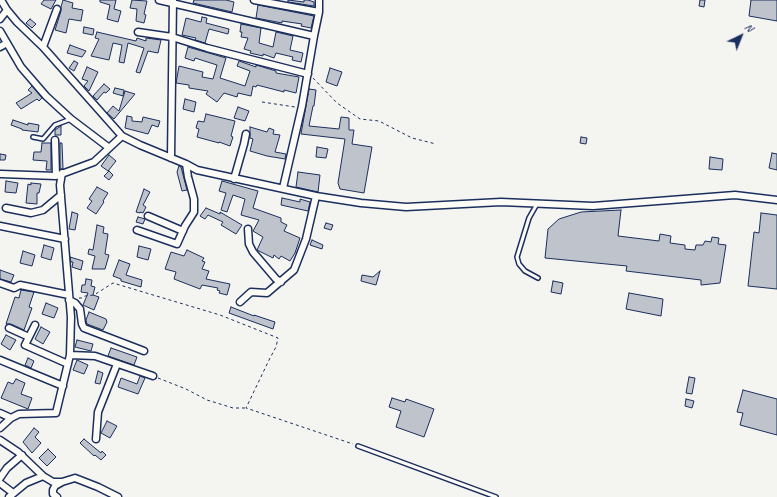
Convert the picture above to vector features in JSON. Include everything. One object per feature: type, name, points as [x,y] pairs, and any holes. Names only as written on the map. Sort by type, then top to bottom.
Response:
[{"type":"street","points":[[1,0],[17,22],[43,47],[122,136],[197,170],[316,196],[361,203],[406,206],[501,202],[593,206],[735,195],[777,200]]},
{"type":"street","points":[[159,0],[173,2],[314,36]]},
{"type":"street","points":[[254,0],[319,12]]},
{"type":"street","points":[[283,188],[302,108],[319,12],[319,0]]},
{"type":"street","points":[[171,158],[173,2]]},
{"type":"street","points":[[43,47],[57,8]]},
{"type":"street","points":[[0,19],[7,10]]},
{"type":"street","points":[[0,30],[21,67],[46,96],[71,119],[108,147]]},
{"type":"street","points":[[138,32],[172,37],[307,76]]},
{"type":"street","points":[[0,47],[7,43]]},
{"type":"street","points":[[234,178],[246,134]]},
{"type":"street","points":[[1,174],[59,174],[94,162],[108,147],[122,136]]},
{"type":"street","points":[[0,428],[11,418],[19,414],[56,413],[70,355],[69,298],[65,239],[55,140]]},
{"type":"street","points":[[136,230],[177,244],[194,212],[194,199],[186,164]]},
{"type":"street","points":[[6,208],[31,213],[43,210],[61,195]]},
{"type":"street","points":[[240,302],[251,292],[268,293],[294,270],[306,239],[316,196]]},
{"type":"street","points":[[148,216],[183,231]]},
{"type":"street","points":[[0,226],[65,239]]},
{"type":"street","points":[[248,229],[250,244],[253,252],[276,279],[281,282]]},
{"type":"street","points":[[0,283],[14,288],[20,285],[69,298],[80,309],[84,328],[144,351]]},
{"type":"street","points":[[35,325],[25,345],[68,364]]},
{"type":"street","points":[[8,328],[29,337]]},
{"type":"street","points":[[70,355],[95,356],[153,376]]},
{"type":"street","points":[[0,360],[62,386]]},
{"type":"street","points":[[96,439],[98,412],[116,364]]},
{"type":"street","points":[[0,413],[11,418]]},
{"type":"street","points":[[0,440],[3,440],[22,455],[43,476],[53,482],[62,482]]},
{"type":"street","points":[[0,478],[7,468],[22,455]]},
{"type":"street","points":[[0,483],[11,495],[26,483],[43,476]]},
{"type":"street","points":[[57,497],[53,494],[53,490],[56,486],[62,482],[75,478],[118,497]]},
{"type":"lane","points":[[33,136],[43,139],[55,125],[71,119]]},
{"type":"lane","points":[[537,204],[529,218],[517,257],[519,264],[525,272],[538,278]]},
{"type":"lane","points":[[358,446],[496,497]]},
{"type":"path","points":[[307,76],[315,79],[337,102],[360,120],[379,121],[412,138],[436,144]]},
{"type":"path","points":[[262,102],[302,108]]},
{"type":"path","points":[[69,298],[94,296],[113,283],[220,315],[278,338],[276,348],[246,408]]},
{"type":"path","points":[[153,376],[186,389],[207,400],[233,408],[246,408],[358,446]]},
{"type":"building","points":[[44,0],[56,0],[51,9],[41,4]]},
{"type":"building","points":[[63,0],[73,3],[72,8],[83,10],[81,21],[69,19],[66,33],[55,30]]},
{"type":"building","points":[[100,0],[116,0],[114,9],[121,11],[118,22],[107,19],[110,5],[100,2]]},
{"type":"building","points":[[132,0],[147,1],[144,14],[146,15],[144,23],[136,21],[137,9],[130,8]]},
{"type":"building","points":[[194,0],[226,0],[234,2],[232,12],[193,3]]},
{"type":"building","points":[[288,0],[304,2],[304,0],[308,0],[314,2],[314,6],[288,2]]},
{"type":"building","points":[[700,0],[705,0],[704,7],[699,6]]},
{"type":"building","points":[[751,0],[777,0],[777,21],[749,16]]},
{"type":"building","points":[[258,5],[314,16],[311,28],[301,26],[302,24],[282,21],[282,23],[256,18]]},
{"type":"building","points":[[202,17],[207,18],[206,23],[229,29],[228,34],[209,29],[205,43],[195,40],[196,38],[182,35],[186,18],[201,22]]},
{"type":"building","points":[[30,19],[36,24],[32,28],[26,23]]},
{"type":"building","points":[[241,24],[261,28],[259,43],[273,47],[276,32],[293,36],[290,50],[303,53],[301,62],[292,60],[293,57],[276,53],[274,58],[263,54],[263,56],[250,53],[251,51],[244,49],[248,38],[241,37]]},
{"type":"building","points":[[84,27],[94,29],[93,35],[83,33]]},
{"type":"building","points":[[97,32],[136,41],[137,38],[146,41],[146,38],[161,40],[158,53],[148,51],[140,73],[136,72],[144,48],[128,43],[124,63],[119,62],[122,45],[113,43],[109,60],[91,56],[99,39],[95,38]]},
{"type":"building","points":[[70,45],[86,51],[82,57],[67,53]]},
{"type":"building","points":[[188,47],[226,58],[220,78],[245,86],[250,71],[237,66],[239,61],[256,67],[256,65],[276,71],[276,73],[299,77],[296,93],[284,90],[284,92],[257,85],[256,87],[253,86],[251,96],[238,93],[237,97],[224,93],[217,102],[206,94],[208,91],[189,88],[189,85],[176,83],[179,66],[203,72],[202,77],[213,79],[217,65],[195,58],[194,61],[185,58]]},
{"type":"building","points":[[74,61],[78,63],[74,71],[69,68]]},
{"type":"building","points":[[87,67],[98,72],[89,91],[84,86],[88,81],[82,79]]},
{"type":"building","points":[[330,68],[342,72],[337,86],[326,82]]},
{"type":"building","points":[[104,84],[110,89],[106,93],[104,92],[97,100],[93,96]]},
{"type":"building","points":[[32,86],[42,98],[39,101],[37,99],[21,109],[16,103],[32,93],[28,90]]},
{"type":"building","points":[[115,88],[124,90],[123,96],[113,93]]},
{"type":"building","points":[[309,89],[316,90],[309,126],[339,129],[341,117],[349,118],[349,130],[354,130],[352,144],[372,147],[364,193],[340,189],[338,183],[345,139],[301,134]]},
{"type":"building","points":[[125,91],[135,94],[114,119],[107,113],[113,106],[119,111]]},
{"type":"building","points":[[185,99],[196,102],[194,112],[183,109]]},
{"type":"building","points":[[238,107],[249,111],[245,121],[234,118]]},
{"type":"building","points":[[206,114],[235,121],[230,146],[197,137],[199,129],[196,128],[198,121],[204,122]]},
{"type":"building","points":[[127,116],[132,117],[132,121],[142,122],[143,117],[160,121],[158,127],[152,125],[148,134],[125,128]]},
{"type":"building","points":[[13,120],[28,125],[28,123],[39,125],[38,132],[22,130],[11,125]]},
{"type":"building","points":[[61,126],[61,135],[55,135],[55,130]]},
{"type":"building","points":[[250,127],[267,132],[269,128],[274,130],[273,134],[280,135],[275,152],[286,154],[285,159],[250,151],[253,139],[250,138]]},
{"type":"building","points":[[581,137],[587,138],[586,144],[580,143]]},
{"type":"building","points":[[42,143],[51,143],[51,170],[46,170],[47,161],[33,160],[34,152],[41,152]]},
{"type":"building","points":[[60,143],[62,143],[63,169],[60,169]]},
{"type":"building","points":[[317,147],[328,149],[326,158],[316,157]]},
{"type":"building","points":[[772,153],[777,154],[777,170],[769,168]]},
{"type":"building","points":[[0,154],[6,155],[5,160],[0,160]]},
{"type":"building","points":[[109,155],[116,161],[108,171],[101,166]]},
{"type":"building","points":[[710,157],[723,159],[722,170],[709,169]]},
{"type":"building","points":[[179,166],[181,167],[187,190],[182,191],[177,172]]},
{"type":"building","points":[[109,171],[113,175],[109,180],[104,176]]},
{"type":"building","points":[[298,172],[320,175],[318,192],[296,187]]},
{"type":"building","points":[[6,181],[18,183],[16,193],[5,192]]},
{"type":"building","points":[[222,181],[258,191],[253,208],[281,218],[281,222],[287,225],[284,231],[300,238],[295,253],[290,261],[281,256],[279,259],[274,255],[273,258],[257,250],[263,237],[253,231],[259,220],[241,215],[245,199],[233,195],[227,212],[221,210],[226,193],[219,191]]},
{"type":"building","points":[[31,183],[41,184],[39,193],[37,193],[37,204],[26,203],[28,184],[31,185]]},
{"type":"building","points":[[97,187],[108,193],[96,214],[87,208],[92,201],[89,199]]},
{"type":"building","points":[[144,189],[150,192],[143,205],[146,207],[143,213],[136,212]]},
{"type":"building","points":[[282,198],[300,202],[300,199],[310,202],[308,211],[281,205]]},
{"type":"building","points":[[206,208],[220,214],[220,212],[242,225],[236,234],[221,225],[223,222],[208,215],[205,219],[200,216]]},
{"type":"building","points":[[621,210],[618,236],[659,241],[660,234],[671,236],[670,243],[685,245],[685,249],[695,250],[696,245],[703,245],[705,241],[711,242],[712,237],[719,238],[718,244],[726,245],[720,283],[701,285],[701,280],[626,271],[627,266],[545,258],[548,229],[559,219],[581,212]]},
{"type":"building","points":[[72,212],[78,214],[75,230],[69,229]]},
{"type":"building","points":[[761,213],[777,215],[777,289],[748,286],[754,232],[759,233]]},
{"type":"building","points":[[138,217],[145,219],[143,224],[136,222]]},
{"type":"building","points":[[326,223],[333,225],[331,230],[324,228]]},
{"type":"building","points":[[97,225],[104,227],[103,233],[108,234],[105,254],[109,255],[105,269],[92,269],[95,256],[88,254],[89,249],[93,250]]},
{"type":"building","points":[[312,240],[323,245],[322,249],[310,245]]},
{"type":"building","points":[[44,245],[54,248],[51,260],[41,257]]},
{"type":"building","points":[[139,246],[151,249],[148,260],[137,257]]},
{"type":"building","points":[[187,250],[204,258],[202,261],[205,262],[202,269],[209,271],[206,279],[230,284],[227,295],[219,293],[220,291],[217,290],[218,288],[202,285],[200,289],[174,279],[176,272],[165,269],[171,252],[184,256]]},
{"type":"building","points":[[23,251],[35,255],[32,266],[20,263]]},
{"type":"building","points":[[70,257],[83,261],[81,270],[72,267],[73,262],[71,262]]},
{"type":"building","points":[[119,260],[130,264],[126,275],[142,280],[141,287],[121,281],[121,279],[113,276]]},
{"type":"building","points":[[0,270],[14,275],[11,282],[0,279]]},
{"type":"building","points":[[380,271],[376,285],[361,281],[362,275],[373,277]]},
{"type":"building","points":[[86,279],[92,280],[91,286],[95,287],[93,295],[99,297],[94,310],[83,305],[88,293],[81,292],[82,285],[85,285]]},
{"type":"building","points":[[553,281],[563,283],[561,294],[551,292]]},
{"type":"building","points":[[21,290],[34,292],[29,307],[32,308],[24,330],[11,324],[6,324],[15,297],[19,298]]},
{"type":"building","points":[[629,293],[663,299],[661,316],[626,309]]},
{"type":"building","points":[[46,303],[58,308],[54,318],[42,314]]},
{"type":"building","points":[[231,307],[275,322],[273,329],[229,313]]},
{"type":"building","points":[[89,312],[106,319],[107,322],[103,330],[87,324],[86,320]]},
{"type":"building","points":[[41,327],[50,332],[43,344],[35,339]]},
{"type":"building","points":[[6,335],[16,340],[10,350],[1,344]]},
{"type":"building","points":[[77,340],[93,344],[91,351],[75,347]]},
{"type":"building","points":[[111,348],[137,357],[134,365],[108,356]]},
{"type":"building","points":[[28,358],[34,361],[31,368],[25,365]]},
{"type":"building","points":[[77,360],[88,365],[84,374],[73,370]]},
{"type":"building","points":[[98,371],[103,373],[100,384],[95,383]]},
{"type":"building","points":[[140,376],[145,378],[138,394],[118,387],[121,378],[137,384]]},
{"type":"building","points":[[689,377],[695,378],[692,394],[686,393]]},
{"type":"building","points":[[16,379],[25,383],[21,394],[32,398],[28,409],[1,398],[8,382],[13,384]]},
{"type":"building","points":[[743,390],[777,399],[777,435],[740,425],[743,413],[737,412]]},
{"type":"building","points":[[392,398],[405,402],[406,399],[434,409],[424,437],[396,427],[401,411],[389,407]]},
{"type":"building","points":[[686,399],[694,401],[692,408],[685,406]]},
{"type":"building","points":[[107,421],[117,426],[110,438],[101,433]]},
{"type":"building","points":[[34,428],[39,432],[35,437],[41,443],[32,453],[23,442]]},
{"type":"building","points":[[84,439],[101,453],[102,451],[106,455],[101,460],[95,455],[94,456],[80,443]]},
{"type":"building","points":[[48,449],[56,457],[47,466],[39,458]]}]
